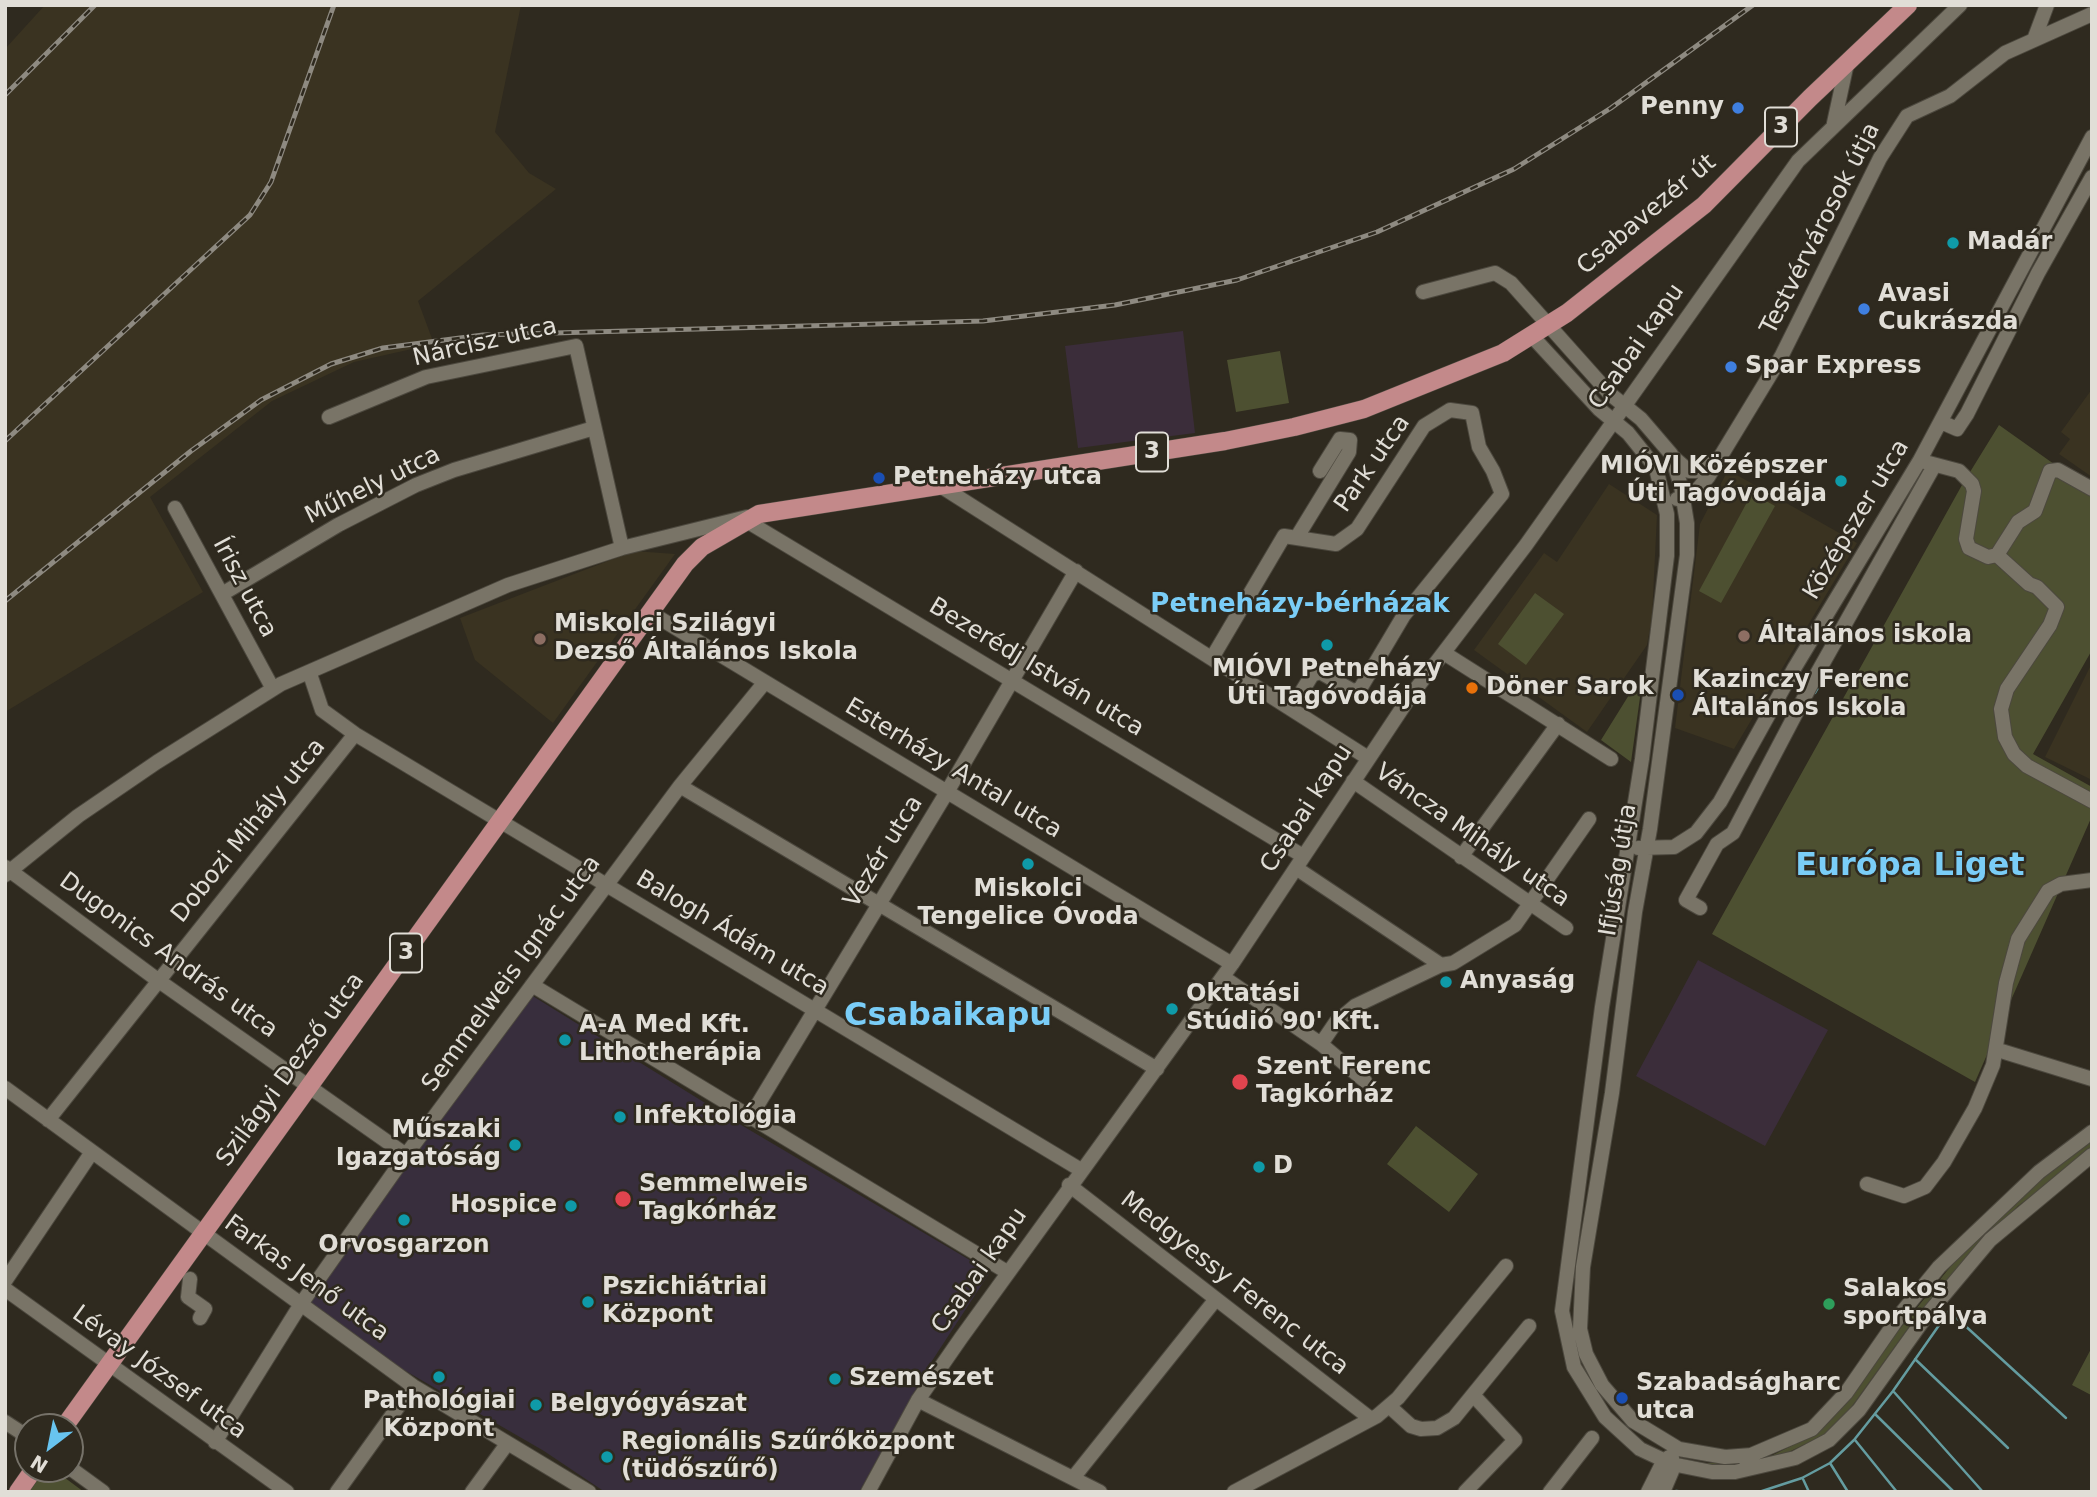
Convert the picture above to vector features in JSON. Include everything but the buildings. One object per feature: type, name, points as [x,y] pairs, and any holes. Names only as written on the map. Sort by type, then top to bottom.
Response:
[{"type":"main road","name":"Csabavezér út","points":[[1531,335],[1548,325],[1704,205],[1841,76],[1908,5]]},
{"type":"main road","name":"3","points":[[752,517],[1225,441],[1364,409],[1503,353],[1531,335]]},
{"type":"main road","name":"Szilágyi Dezső utca","points":[[74,1413],[685,564],[711,540],[752,517]]},
{"type":"street","name":"Csabai kapu","points":[[870,1491],[918,1400],[1007,1272],[1223,977],[1368,758],[1798,161],[1834,123],[1960,5]]},
{"type":"street","points":[[2035,37],[2047,5]]},
{"type":"street","name":"Testvérvárosok útja","points":[[1684,498],[1703,483],[1783,354],[1899,126],[1908,116],[1950,96],[2005,53],[2035,37],[2092,14]]},
{"type":"street","points":[[1834,123],[1841,76]]},
{"type":"street","name":"Középszer utca","points":[[1640,887],[1655,858],[1696,833],[1720,802],[1795,667],[1920,460],[2092,138]]},
{"type":"street","points":[[1941,422],[1957,429],[2038,273],[2092,177]]},
{"type":"street","name":"Ifjúság útja","points":[[1423,292],[1495,274],[1511,283],[1624,405],[1641,419],[1672,457],[1684,498],[1687,555],[1650,829],[1638,848],[1617,907]]},
{"type":"street","name":"Ifjúság útja","points":[[1531,335],[1613,421],[1628,433],[1656,468],[1665,502],[1667,556],[1562,1311],[1574,1367],[1600,1409],[1621,1434],[1668,1461],[1699,1470],[1712,1472],[1757,1469],[1795,1458],[1829,1440],[1859,1410],[1935,1305],[1990,1240],[2092,1155]]},
{"type":"street","name":"Nárcisz utca","points":[[329,417],[426,377],[576,346],[622,548]]},
{"type":"street","name":"Park utca","points":[[1291,709],[1312,675],[1320,673],[1353,691],[1360,689],[1404,615],[1502,494],[1479,447],[1472,413],[1450,410],[1424,426],[1357,529],[1336,544],[1297,537]]},
{"type":"street","name":"Műhely utca","points":[[222,594],[338,525],[416,485],[454,470],[594,428]]},
{"type":"street","points":[[1212,658],[1283,536],[1297,537],[1349,452],[1350,440],[1340,439],[1320,471]]},
{"type":"street","points":[[1672,457],[1689,471],[1696,471],[1720,456]]},
{"type":"street","points":[[1920,460],[1959,471],[1972,484],[1974,491],[1966,539],[1969,548],[1978,555],[1997,555],[2057,607],[2050,625],[2007,690],[2001,709],[2005,737],[2014,754],[2028,766],[2092,801]]},
{"type":"street","name":"Középszer utca","points":[[1700,908],[1686,900],[1717,844],[1733,833],[1811,685],[1934,466]]},
{"type":"street","points":[[1997,555],[2018,522],[2035,511],[2050,471],[2058,470],[2092,489]]},
{"type":"street","points":[[939,485],[1368,758]]},
{"type":"street","points":[[1665,502],[1684,498]]},
{"type":"street","name":"Írisz utca","points":[[175,509],[273,690]]},
{"type":"street","points":[[7,871],[112,793],[273,690],[508,585],[622,548],[681,535],[712,524],[752,517]]},
{"type":"street","name":"Bezerédj István utca","points":[[752,517],[1299,862],[1441,965]]},
{"type":"street","points":[[681,535],[711,540]]},
{"type":"street","name":"Vezér utca","points":[[750,1119],[877,904],[947,792],[1076,571]]},
{"type":"street","name":"Esterházy Antal utca","points":[[651,613],[1232,964]]},
{"type":"street","points":[[1444,653],[1611,759]]},
{"type":"street","points":[[1795,667],[1811,685]]},
{"type":"street","name":"Balogh Ádám utca","points":[[310,674],[322,710],[355,734],[1081,1170]]},
{"type":"street","name":"Semmelweis Ignác utca","points":[[215,1442],[301,1304],[406,1155],[680,786],[765,682]]},
{"type":"street","points":[[1461,857],[1558,724]]},
{"type":"street","name":"Dobozi Mihály utca","points":[[48,1120],[355,734]]},
{"type":"street","points":[[1749,751],[1769,765]]},
{"type":"street","name":"Váncza Mihály utca","points":[[1353,781],[1566,928]]},
{"type":"street","points":[[680,786],[1157,1069]]},
{"type":"street","points":[[1632,816],[1638,848],[1674,846]]},
{"type":"street","points":[[1321,1044],[1336,1022],[1355,1006],[1441,965],[1453,963],[1515,925],[1589,819]]},
{"type":"street","points":[[1650,829],[1674,846]]},
{"type":"street","name":"Ifjúság útja","points":[[1638,848],[1640,887],[1579,1311],[1586,1354],[1602,1385],[1617,1406],[1661,1440],[1700,1454],[1725,1457],[1752,1455]]},
{"type":"street","name":"Dugonics András utca","points":[[7,871],[406,1155]]},
{"type":"street","points":[[1867,1184],[1904,1195],[1924,1187],[1944,1162],[1975,1108],[1998,1050],[2010,964],[2018,939],[2048,891],[2062,884],[2092,880]]},
{"type":"street","points":[[1223,977],[1321,1044],[1366,1081]]},
{"type":"street","points":[[532,985],[1007,1272]]},
{"type":"street","points":[[1998,1050],[2092,1079]]},
{"type":"street","name":"Farkas Jenő utca","points":[[5,1088],[413,1385],[589,1492]]},
{"type":"street","name":"Ifjúság útja","points":[[1668,1461],[1718,1462],[1752,1455],[1779,1446],[1812,1429],[1846,1393],[1903,1311],[1939,1267],[2039,1172],[2092,1132]]},
{"type":"street","points":[[5,1281],[93,1152]]},
{"type":"street","name":"Medgyessy Ferenc utca","points":[[1069,1185],[1371,1419]]},
{"type":"street","points":[[1234,1492],[1371,1419],[1389,1406],[1506,1266]]},
{"type":"street","name":"Lévay József utca","points":[[5,1289],[108,1366],[287,1492]]},
{"type":"street","points":[[188,1290],[188,1297],[205,1309],[200,1318]]},
{"type":"street","points":[[1073,1478],[1216,1299]]},
{"type":"street","points":[[1389,1406],[1411,1426],[1422,1429],[1437,1428],[1454,1418],[1475,1396],[1529,1326]]},
{"type":"street","points":[[337,1492],[413,1385]]},
{"type":"street","points":[[1465,1492],[1515,1440],[1475,1396]]},
{"type":"street","points":[[918,1400],[1100,1492]]},
{"type":"street","points":[[1550,1492],[1592,1438]]},
{"type":"street","name":"Ifjúság útja","points":[[1661,1440],[1668,1461]]},
{"type":"street","points":[[472,1492],[507,1444]]},
{"type":"street","points":[[1648,1492],[1668,1461]]},
{"type":"street","points":[[1665,1492],[1668,1461]]},
{"type":"street","points":[[1665,1492],[1676,1477],[1699,1470]]},
{"type":"street","points":[[84,1478],[103,1492]]},
{"type":"shaded area","points":[[45,5],[521,5],[495,132],[529,173],[556,189],[418,301],[434,344],[354,362],[272,401],[150,497],[203,592],[5,712],[5,49]]},
{"type":"shaded area","points":[[1183,331],[1195,433],[1078,448],[1065,346]]},
{"type":"shaded area","points":[[2092,389],[2092,477],[2059,454],[2070,439],[2061,432]]},
{"type":"shaded area","name":"Általános iskola","points":[[1728,470],[1857,543],[1734,749],[1675,728],[1700,524]]},
{"type":"shaded area","points":[[1609,484],[1657,515],[1652,617],[1647,645],[1587,732],[1474,650],[1544,553],[1557,562]]},
{"type":"shaded area","name":"Miskolci Szilágyi Dezső Általános Iskola","points":[[634,551],[675,554],[553,723],[475,660],[460,618]]},
{"type":"shaded area","points":[[2092,663],[2092,780],[2045,757]]},
{"type":"shaded area","points":[[1698,960],[1828,1030],[1765,1146],[1636,1076]]},
{"type":"shaded area","name":"Semmelweis Tagkórház","points":[[531,995],[731,1119],[990,1272],[928,1367],[859,1492],[605,1492],[544,1451],[404,1370],[305,1302]]},
{"type":"green space","points":[[1280,351],[1289,403],[1236,412],[1227,360]]},
{"type":"green space","name":"Európa Liget","points":[[1999,425],[2092,491],[2092,650],[2033,754],[2092,787],[2092,816],[1975,1082],[1712,934],[1962,485]]},
{"type":"green space","points":[[1752,493],[1775,506],[1721,603],[1699,591]]},
{"type":"green space","points":[[1535,593],[1564,614],[1526,665],[1498,644]]},
{"type":"green space","points":[[1637,682],[1642,683],[1631,762],[1601,740]]},
{"type":"green space","points":[[1416,1126],[1478,1174],[1449,1212],[1387,1164]]},
{"type":"green space","points":[[2092,1141],[2092,1151],[2018,1206],[1973,1251],[1919,1313],[1850,1409],[1824,1435],[1768,1462],[1714,1467],[1696,1463],[1743,1463],[1767,1458],[1817,1433],[1849,1400],[1898,1331],[1955,1261],[2026,1191]]},
{"type":"green space","points":[[2092,1347],[2092,1394],[2091,1395],[2072,1385]]},
{"type":"green space","points":[[35,1483],[72,1483],[84,1492],[29,1492]]},
{"type":"waterway","points":[[1815,693],[1823,679]]},
{"type":"waterway","points":[[1759,1492],[1802,1478],[1830,1463],[1854,1440],[1893,1391],[1949,1311],[2066,1418]]},
{"type":"waterway","points":[[1915,1359],[2008,1448]]},
{"type":"waterway","points":[[1894,1392],[1983,1492]]},
{"type":"waterway","points":[[1875,1414],[1954,1492]]},
{"type":"waterway","points":[[1855,1440],[1897,1492]]},
{"type":"waterway","points":[[1830,1463],[1848,1492]]},
{"type":"waterway","points":[[1803,1479],[1809,1492]]},
{"type":"waterway","points":[[1676,1491],[1688,1492]]},
{"type":"railway","points":[[5,95],[95,5]]},
{"type":"railway","points":[[5,441],[250,215],[271,182],[334,5]]},
{"type":"railway","points":[[5,601],[191,451],[261,400],[331,364],[383,348],[483,335],[983,321],[1115,305],[1237,280],[1377,232],[1514,169],[1611,108],[1753,5]]},
{"type":"place","name":"Penny","points":[[1738,108]]},
{"type":"place","name":"Madár","points":[[1953,243]]},
{"type":"place","name":"Avasi Cukrászda","points":[[1864,309]]},
{"type":"place","name":"Spar Express","points":[[1731,367]]},
{"type":"place","name":"Petneházy utca","points":[[879,478]]},
{"type":"place","name":"MIÓVI Középszer Úti Tagóvodája","points":[[1841,481]]},
{"type":"place","name":"Általános iskola","points":[[1744,636]]},
{"type":"place","name":"Miskolci Szilágyi Dezső Általános Iskola","points":[[540,639]]},
{"type":"place","name":"MIÓVI Petneházy Úti Tagóvodája","points":[[1327,645]]},
{"type":"place","name":"Döner Sarok","points":[[1472,688]]},
{"type":"place","name":"Kazinczy Ferenc Általános Iskola","points":[[1678,695]]},
{"type":"place","name":"Miskolci Tengelice Óvoda","points":[[1028,864]]},
{"type":"place","name":"Anyaság","points":[[1446,982]]},
{"type":"place","name":"Oktatási Stúdió 90' Kft.","points":[[1172,1009]]},
{"type":"place","name":"A-A Med Kft. Lithotherápia","points":[[565,1040]]},
{"type":"place","name":"Szent Ferenc Tagkórház","points":[[1240,1082]]},
{"type":"place","name":"Infektológia","points":[[620,1117]]},
{"type":"place","name":"Műszaki Igazgatóság","points":[[515,1145]]},
{"type":"place","name":"D","points":[[1259,1167]]},
{"type":"place","name":"Semmelweis Tagkórház","points":[[623,1199]]},
{"type":"place","name":"Hospice","points":[[571,1206]]},
{"type":"place","name":"Orvosgarzon","points":[[404,1220]]},
{"type":"place","name":"Pszichiátriai Központ","points":[[588,1302]]},
{"type":"place","name":"Salakos sportpálya","points":[[1829,1304]]},
{"type":"place","name":"Pathológiai Központ","points":[[439,1377]]},
{"type":"place","name":"Szemészet","points":[[835,1379]]},
{"type":"place","name":"Szabadságharc utca","points":[[1622,1398]]},
{"type":"place","name":"Belgyógyászat","points":[[536,1405]]},
{"type":"place","name":"Regionális Szűrőközpont (tüdőszűrő)","points":[[607,1457]]},
{"type":"district","name":"Petneházy-bérházak","points":[[1300,605]]},
{"type":"district","name":"Európa Liget","points":[[1910,867]]},
{"type":"district","name":"Csabaikapu","points":[[948,1017]]}]
